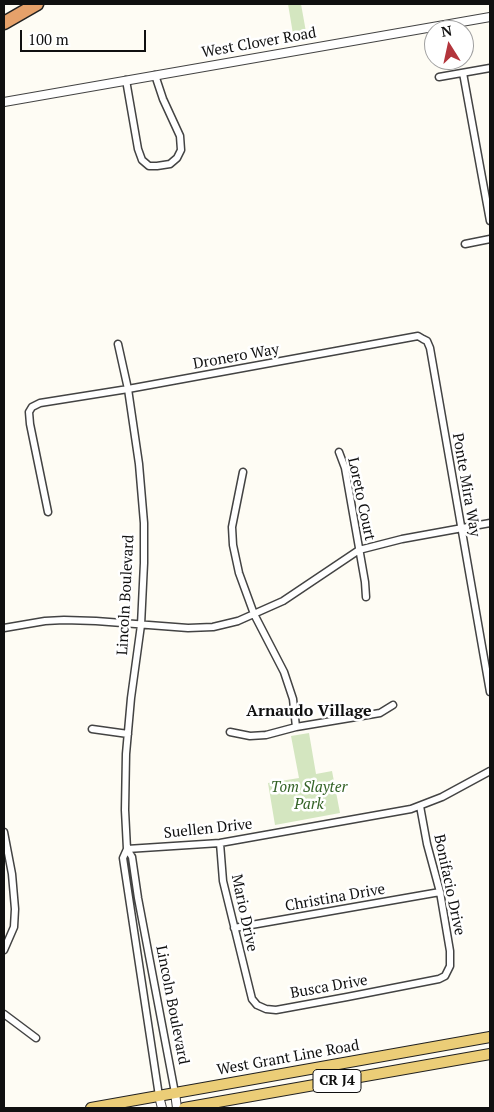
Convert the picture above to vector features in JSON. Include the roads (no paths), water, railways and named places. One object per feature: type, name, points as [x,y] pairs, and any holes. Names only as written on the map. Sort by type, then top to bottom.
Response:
[{"type":"highway","points":[[4,23],[37,4]]},
{"type":"main road","name":"West Grant Line Road","points":[[90,1108],[490,1037]]},
{"type":"main road","name":"West Grant Line Road","points":[[184,1108],[490,1054]]},
{"type":"street","name":"West Clover Road","points":[[4,102],[490,17]]},
{"type":"street","points":[[439,77],[490,68]]},
{"type":"street","points":[[464,72],[490,221]]},
{"type":"street","points":[[126,80],[138,150],[142,160],[149,166],[170,164],[177,158],[181,150],[180,136],[163,99],[155,75]]},
{"type":"street","points":[[465,244],[490,239]]},
{"type":"street","name":"Dronero Way","points":[[48,512],[29,412],[32,407],[40,403],[128,389],[418,336],[427,342]]},
{"type":"street","name":"Ponte Mira Way","points":[[427,342],[430,348],[490,692]]},
{"type":"street","name":"Lincoln Boulevard","points":[[118,344],[128,389],[140,464],[144,522],[141,625],[128,734],[125,810],[127,849],[123,858],[162,1108]]},
{"type":"street","name":"Loreto Court","points":[[339,452],[345,468],[366,597]]},
{"type":"street","points":[[243,472],[232,527],[239,573],[254,614],[284,672],[293,699],[296,727]]},
{"type":"street","points":[[4,628],[64,620],[188,628],[213,626],[238,620],[283,601],[359,550],[402,539],[490,523]]},
{"type":"street","points":[[230,732],[250,736],[266,735],[296,727],[380,713],[393,704]]},
{"type":"street","points":[[92,729],[128,734]]},
{"type":"street","name":"Suellen Drive","points":[[127,849],[220,842],[420,806],[442,797],[490,771]]},
{"type":"street","name":"Bonifacio Drive","points":[[420,806],[427,844],[440,892],[450,951],[450,966],[445,976],[424,982]]},
{"type":"street","points":[[4,836],[12,874],[16,909],[14,928],[4,950]]},
{"type":"street","name":"Mario Drive","points":[[220,842],[223,881],[248,989]]},
{"type":"street","name":"Lincoln Boulevard","points":[[127,849],[132,857],[139,908],[177,1108]]},
{"type":"street","name":"Christina Drive","points":[[234,928],[440,892]]},
{"type":"street","name":"Busca Drive","points":[[248,989],[257,1006],[276,1010],[424,982]]},
{"type":"street","points":[[4,1014],[36,1038]]},
{"type":"district","name":"Arnaudo Village","points":[[309,711]]},
{"type":"park label","name":"Tom Slayter Park","points":[[309,796]]}]
